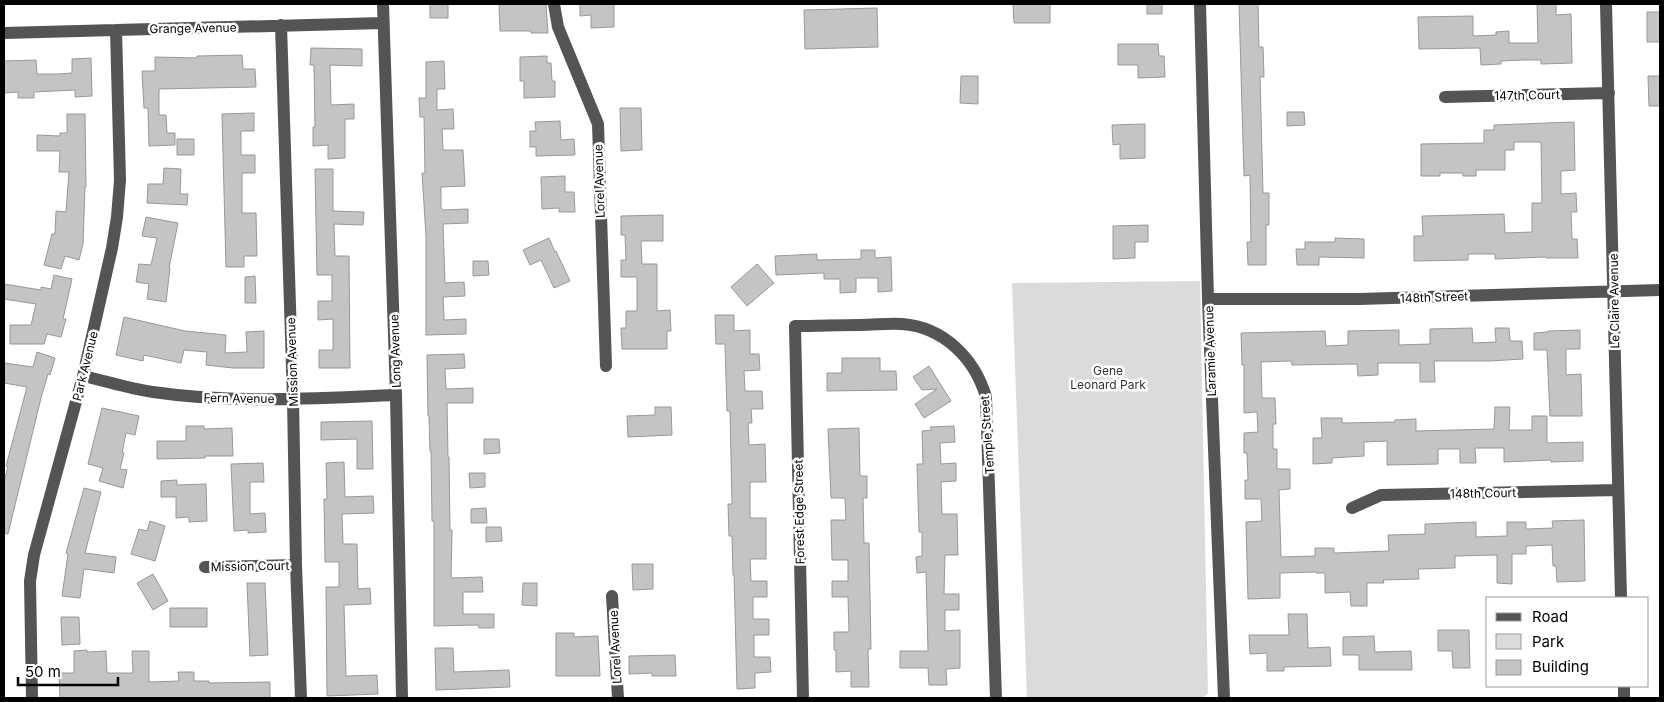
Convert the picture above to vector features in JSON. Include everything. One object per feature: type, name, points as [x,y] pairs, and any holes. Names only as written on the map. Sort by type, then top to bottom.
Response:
[{"type":"street","name":"Long Avenue","points":[[383,4],[396,395],[402,698]]},
{"type":"street","name":"Lorel Avenue","points":[[554,4],[558,26],[598,124],[606,366]]},
{"type":"street","name":"Laramie Avenue","points":[[1200,4],[1208,299],[1224,698]]},
{"type":"street","name":"Le Claire Avenue","points":[[1606,4],[1621,597]]},
{"type":"street","name":"Grange Avenue","points":[[4,33],[383,23]]},
{"type":"street","name":"Mission Avenue","points":[[281,25],[301,698]]},
{"type":"street","name":"Park Avenue","points":[[32,698],[30,581],[34,555],[83,376],[103,292],[117,217],[120,180],[116,30]]},
{"type":"street","name":"147th Court","points":[[1445,97],[1609,93]]},
{"type":"street","name":"148th Street","points":[[1208,299],[1359,299],[1660,290]]},
{"type":"street","name":"Temple Street","points":[[795,326],[903,324],[916,326],[933,332],[964,354],[983,384],[988,414],[996,698]]},
{"type":"street","name":"Forest Edge Street","points":[[795,326],[803,698]]},
{"type":"street","name":"Fern Avenue","points":[[83,376],[152,392],[222,399],[293,399],[396,395]]},
{"type":"street","name":"148th Court","points":[[1352,508],[1381,495],[1618,490]]},
{"type":"street","name":"Mission Court","points":[[205,567],[296,565]]},
{"type":"street","name":"Lorel Avenue","points":[[612,596],[618,698]]},
{"type":"green space","name":"Gene Leonard Park","points":[[1200,281],[1208,693],[1203,698],[1027,698],[1012,283]]},
{"type":"building","points":[[430,4],[448,4],[448,18],[430,18]]},
{"type":"building","points":[[499,4],[546,4],[548,33],[500,31]]},
{"type":"building","points":[[580,4],[614,4],[614,27],[591,28],[591,15],[580,16]]},
{"type":"building","points":[[1013,4],[1050,4],[1050,23],[1014,23]]},
{"type":"building","points":[[1147,4],[1162,4],[1162,14],[1147,14]]},
{"type":"building","points":[[1239,4],[1258,4],[1259,47],[1263,47],[1264,77],[1260,77],[1263,193],[1269,193],[1269,225],[1266,225],[1266,265],[1248,265],[1247,242],[1251,242],[1250,175],[1244,176]]},
{"type":"building","points":[[1537,4],[1556,4],[1556,15],[1571,14],[1572,63],[1541,64],[1541,60],[1523,60],[1501,61],[1501,64],[1481,65],[1480,48],[1419,49],[1418,17],[1473,16],[1473,36],[1496,35],[1496,32],[1509,31],[1509,43],[1538,43]]},
{"type":"building","points":[[877,8],[878,47],[805,49],[804,10]]},
{"type":"building","points":[[1647,12],[1660,12],[1660,42],[1647,42]]},
{"type":"building","points":[[1118,44],[1158,44],[1159,56],[1164,56],[1165,77],[1138,78],[1138,65],[1118,65]]},
{"type":"building","points":[[311,48],[362,49],[362,66],[330,65],[331,105],[354,104],[354,119],[345,119],[345,158],[328,159],[328,145],[313,146],[313,127],[315,127],[314,65],[310,65]]},
{"type":"building","points":[[242,55],[243,69],[255,69],[256,87],[159,89],[159,115],[166,115],[167,133],[175,133],[175,145],[149,146],[148,108],[144,108],[142,71],[155,71],[155,57],[197,58],[197,56]]},
{"type":"building","points":[[547,56],[547,63],[551,63],[552,81],[555,81],[555,97],[524,98],[524,81],[520,81],[520,57]]},
{"type":"building","points":[[91,58],[92,96],[75,97],[75,90],[34,92],[34,98],[18,98],[18,92],[4,93],[4,61],[36,60],[37,74],[58,74],[72,73],[72,59]]},
{"type":"building","points":[[444,61],[445,89],[437,89],[437,110],[453,109],[454,129],[442,129],[443,150],[463,150],[465,186],[441,187],[441,208],[443,210],[468,209],[468,223],[443,224],[445,283],[464,282],[465,296],[443,297],[444,320],[466,319],[466,334],[426,335],[426,236],[422,173],[425,173],[424,117],[420,117],[419,98],[426,98],[426,62]]},
{"type":"building","points":[[961,76],[978,76],[978,104],[960,103]]},
{"type":"building","points":[[1648,76],[1660,76],[1660,106],[1649,106]]},
{"type":"building","points":[[620,108],[641,108],[642,150],[621,151]]},
{"type":"building","points":[[1287,112],[1304,112],[1305,125],[1287,126]]},
{"type":"building","points":[[254,113],[254,131],[241,131],[241,155],[255,155],[255,173],[242,173],[242,213],[256,213],[257,256],[244,256],[244,267],[226,267],[222,114]]},
{"type":"building","points":[[67,114],[85,114],[86,187],[83,244],[79,260],[65,256],[61,269],[44,265],[52,234],[55,234],[56,211],[66,212],[69,172],[59,172],[60,151],[37,151],[37,135],[60,136],[60,133],[67,133]]},
{"type":"building","points":[[560,121],[561,140],[574,139],[575,155],[536,156],[536,147],[530,147],[530,131],[536,131],[535,122]]},
{"type":"building","points":[[1574,122],[1575,170],[1561,171],[1561,194],[1576,193],[1577,212],[1571,212],[1572,239],[1577,239],[1578,258],[1495,259],[1495,254],[1468,254],[1468,260],[1414,261],[1414,236],[1423,236],[1422,216],[1504,214],[1505,233],[1532,232],[1532,203],[1542,203],[1541,142],[1514,142],[1514,150],[1505,150],[1505,170],[1476,170],[1476,176],[1463,176],[1463,173],[1440,173],[1440,176],[1421,176],[1421,144],[1484,143],[1484,130],[1494,130],[1494,125]]},
{"type":"building","points":[[1145,124],[1145,158],[1120,159],[1120,144],[1113,145],[1112,125]]},
{"type":"building","points":[[177,139],[194,139],[194,155],[177,155]]},
{"type":"building","points":[[164,168],[181,169],[180,194],[188,194],[187,205],[147,203],[148,184],[163,184]]},
{"type":"building","points":[[315,169],[333,169],[333,211],[364,212],[363,225],[334,224],[335,256],[349,256],[350,368],[319,368],[319,350],[333,350],[333,319],[318,320],[318,301],[332,301],[332,275],[317,275]]},
{"type":"building","points":[[565,176],[565,192],[574,192],[575,212],[559,212],[559,208],[542,209],[541,177]]},
{"type":"building","points":[[663,215],[663,241],[641,241],[642,264],[657,264],[657,311],[670,310],[671,331],[667,331],[667,349],[622,349],[621,328],[626,328],[626,311],[637,311],[637,277],[621,277],[621,260],[626,260],[625,235],[621,235],[621,216]]},
{"type":"building","points":[[146,217],[178,223],[169,268],[166,302],[147,299],[149,284],[136,282],[139,264],[151,265],[157,238],[142,236]]},
{"type":"building","points":[[1148,225],[1148,242],[1135,242],[1135,258],[1113,259],[1113,226]]},
{"type":"building","points":[[549,238],[570,281],[554,288],[541,260],[530,265],[523,250]]},
{"type":"building","points":[[1335,238],[1364,239],[1364,258],[1319,257],[1319,265],[1297,265],[1296,249],[1305,249],[1305,242],[1335,242]]},
{"type":"building","points":[[861,250],[875,250],[875,258],[891,257],[892,291],[878,292],[878,278],[856,278],[856,292],[840,293],[840,279],[824,279],[824,273],[776,275],[775,256],[817,254],[817,260],[861,259]]},
{"type":"building","points":[[473,261],[488,261],[489,275],[473,276]]},
{"type":"building","points":[[757,264],[774,283],[747,306],[731,287]]},
{"type":"building","points":[[54,275],[72,279],[63,319],[66,319],[61,337],[47,334],[44,344],[10,344],[10,325],[31,325],[36,304],[4,299],[4,284],[41,290],[41,287],[51,289]]},
{"type":"building","points":[[255,276],[256,303],[245,303],[245,277]]},
{"type":"building","points":[[715,315],[734,315],[734,331],[750,330],[750,354],[759,354],[760,370],[744,371],[745,391],[762,391],[763,409],[751,409],[752,423],[748,423],[749,445],[765,444],[766,482],[750,482],[750,518],[766,518],[766,559],[750,559],[751,581],[767,581],[767,597],[753,597],[753,619],[769,619],[769,635],[754,635],[754,657],[770,657],[771,672],[755,673],[755,688],[737,689],[734,575],[732,536],[729,536],[728,504],[732,504],[730,411],[727,411],[725,344],[716,344]]},
{"type":"building","points":[[124,317],[185,331],[226,335],[225,353],[247,352],[246,332],[264,331],[264,368],[233,368],[206,365],[207,352],[184,350],[181,363],[144,355],[143,361],[116,355]]},
{"type":"building","points":[[1472,328],[1473,343],[1496,342],[1495,328],[1509,328],[1510,341],[1522,341],[1523,359],[1434,361],[1435,382],[1420,382],[1420,363],[1378,363],[1378,375],[1358,376],[1357,364],[1292,365],[1291,361],[1261,362],[1262,398],[1275,398],[1276,424],[1273,424],[1273,449],[1277,449],[1277,469],[1290,469],[1290,489],[1279,490],[1281,557],[1315,556],[1315,548],[1334,548],[1334,553],[1389,551],[1388,535],[1425,534],[1425,524],[1476,522],[1476,537],[1507,536],[1507,522],[1526,522],[1526,529],[1553,528],[1552,521],[1584,520],[1585,581],[1557,582],[1556,566],[1553,566],[1552,545],[1526,546],[1526,554],[1512,554],[1512,584],[1497,583],[1497,555],[1455,556],[1455,568],[1418,569],[1419,579],[1383,580],[1384,583],[1367,583],[1367,606],[1351,606],[1350,592],[1325,593],[1325,573],[1316,572],[1280,573],[1280,598],[1248,599],[1246,522],[1262,521],[1261,499],[1245,499],[1245,480],[1248,480],[1247,453],[1244,453],[1244,433],[1258,432],[1257,412],[1244,413],[1244,365],[1242,365],[1241,333],[1325,331],[1326,346],[1348,345],[1348,331],[1399,330],[1399,345],[1430,344],[1430,329]]},
{"type":"building","points":[[1580,330],[1580,349],[1566,349],[1566,375],[1581,374],[1582,416],[1550,416],[1547,350],[1534,350],[1534,333]]},
{"type":"building","points":[[37,352],[55,358],[41,398],[8,534],[4,533],[4,481],[8,467],[6,466],[27,387],[4,383],[4,363],[33,367]]},
{"type":"building","points":[[464,354],[465,368],[445,369],[446,389],[473,388],[473,403],[447,403],[450,530],[452,530],[451,578],[482,577],[483,592],[463,592],[463,614],[494,614],[494,628],[479,628],[478,625],[434,626],[434,521],[432,521],[427,355]]},
{"type":"building","points":[[842,358],[880,358],[880,371],[896,371],[897,390],[827,391],[827,373],[842,373]]},
{"type":"building","points":[[929,366],[951,401],[924,418],[915,404],[937,389],[922,390],[913,377]]},
{"type":"building","points":[[655,407],[671,407],[672,435],[628,437],[627,416],[655,415]]},
{"type":"building","points":[[1495,407],[1510,407],[1509,430],[1532,430],[1532,416],[1547,416],[1547,443],[1583,442],[1583,461],[1504,462],[1504,448],[1475,448],[1476,463],[1460,463],[1460,449],[1438,449],[1438,464],[1387,465],[1387,441],[1364,442],[1364,456],[1332,458],[1332,463],[1313,464],[1313,438],[1322,438],[1321,418],[1342,418],[1342,423],[1395,422],[1395,420],[1416,419],[1416,431],[1494,429]]},
{"type":"building","points":[[102,408],[139,416],[135,435],[126,433],[120,469],[127,470],[123,488],[99,481],[103,468],[88,464]]},
{"type":"building","points":[[372,421],[373,469],[357,469],[357,439],[321,440],[321,422]]},
{"type":"building","points":[[186,426],[204,426],[204,429],[232,428],[233,456],[157,459],[157,441],[186,441]]},
{"type":"building","points":[[954,426],[955,442],[940,443],[941,464],[956,463],[956,481],[941,482],[942,514],[957,514],[958,555],[945,555],[944,594],[959,594],[959,610],[945,610],[945,631],[960,630],[960,668],[946,669],[947,685],[929,685],[928,668],[900,668],[900,651],[928,651],[926,572],[917,573],[916,557],[922,556],[922,532],[919,532],[917,464],[923,464],[922,431],[932,430],[930,427]]},
{"type":"building","points":[[859,428],[860,476],[867,476],[867,498],[863,498],[864,543],[869,543],[871,649],[868,649],[869,687],[851,687],[851,671],[836,672],[836,650],[834,650],[834,632],[849,632],[848,597],[832,597],[832,581],[848,581],[848,560],[832,560],[831,520],[846,520],[845,498],[831,498],[828,429]]},
{"type":"building","points":[[484,439],[499,439],[500,453],[484,454]]},
{"type":"building","points":[[344,462],[345,497],[373,496],[374,513],[342,514],[343,544],[357,544],[358,589],[370,588],[371,604],[344,605],[346,676],[377,675],[378,694],[327,696],[326,587],[339,587],[339,562],[325,562],[324,499],[327,499],[326,463]]},
{"type":"building","points":[[263,463],[264,482],[250,482],[250,514],[265,513],[266,532],[248,533],[248,530],[234,531],[231,464]]},
{"type":"building","points":[[469,473],[485,473],[485,487],[470,488]]},
{"type":"building","points":[[177,480],[177,485],[206,484],[207,521],[189,522],[189,517],[176,518],[176,497],[161,497],[161,481]]},
{"type":"building","points":[[84,488],[101,492],[85,553],[116,557],[114,573],[84,569],[80,598],[62,596],[68,554],[66,553]]},
{"type":"building","points":[[486,508],[487,523],[471,523],[471,509]]},
{"type":"building","points":[[150,521],[165,526],[155,561],[131,554],[139,529],[147,531]]},
{"type":"building","points":[[486,527],[501,527],[502,541],[486,542]]},
{"type":"building","points":[[632,564],[653,564],[653,589],[633,590]]},
{"type":"building","points":[[153,574],[168,601],[153,610],[137,583]]},
{"type":"building","points":[[247,583],[265,583],[268,655],[250,656]]},
{"type":"building","points":[[523,583],[537,583],[537,606],[522,605]]},
{"type":"building","points":[[170,608],[207,608],[207,627],[170,627]]},
{"type":"building","points":[[1288,614],[1307,614],[1308,648],[1330,647],[1331,666],[1284,667],[1284,671],[1267,671],[1267,653],[1250,654],[1249,635],[1289,635]]},
{"type":"building","points":[[61,617],[79,617],[80,644],[62,645]]},
{"type":"building","points":[[1438,630],[1469,630],[1470,668],[1453,668],[1452,651],[1438,651]]},
{"type":"building","points":[[556,633],[574,633],[574,637],[598,636],[600,676],[556,676]]},
{"type":"building","points":[[1374,636],[1375,652],[1411,651],[1412,670],[1359,670],[1359,655],[1343,655],[1343,637]]},
{"type":"building","points":[[435,648],[453,648],[454,672],[509,670],[510,687],[436,690]]},
{"type":"building","points":[[87,650],[87,652],[106,651],[107,673],[133,673],[132,651],[149,651],[149,682],[179,681],[178,672],[194,672],[194,681],[209,681],[209,683],[270,682],[270,698],[60,698],[59,673],[74,673],[74,651]]},
{"type":"building","points":[[675,655],[676,676],[652,676],[652,673],[629,674],[629,656]]}]
